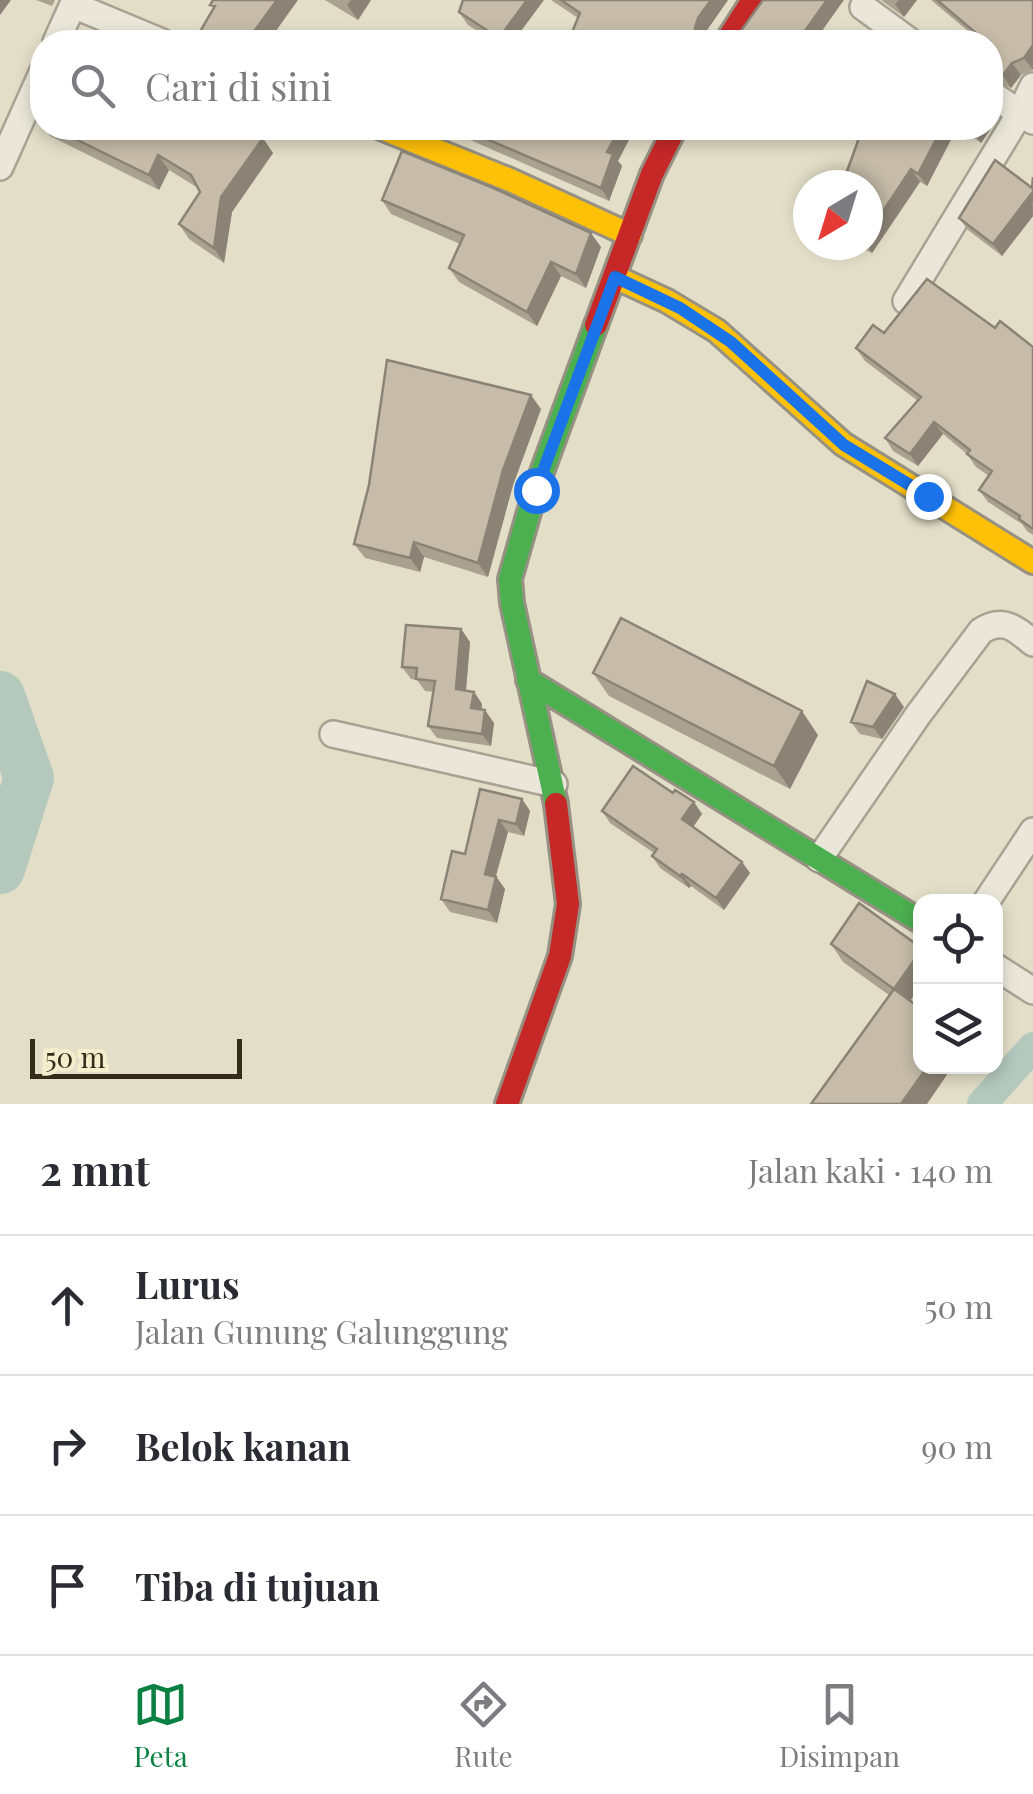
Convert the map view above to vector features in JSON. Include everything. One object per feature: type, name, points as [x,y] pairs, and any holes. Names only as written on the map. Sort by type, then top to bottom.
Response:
[{"type":"street","points":[[734,30],[753,0]]},
{"type":"street","points":[[61,30],[74,2],[136,30]]},
{"type":"street","points":[[863,6],[895,30]]},
{"type":"street","points":[[906,301],[1026,117],[1033,86]]},
{"type":"street","points":[[0,167],[30,100]]},
{"type":"street","points":[[1003,102],[1026,117]]},
{"type":"street","points":[[410,140],[630,235]]},
{"type":"street","points":[[507,1104],[549,990],[565,933],[568,904],[554,784],[528,680],[510,579],[536,490],[652,174],[669,140]]},
{"type":"street","points":[[615,277],[706,324],[749,356],[817,424],[844,445],[1033,562]]},
{"type":"street","points":[[819,859],[918,715],[981,632],[992,624],[1003,623],[1033,643]]},
{"type":"street","points":[[528,680],[913,917]]},
{"type":"street","points":[[333,734],[554,784]]},
{"type":"street","points":[[991,894],[1033,831]]},
{"type":"street","points":[[1003,972],[1033,991]]},
{"type":"building","points":[[213,0],[277,0],[255,30],[201,30],[215,6],[210,5]]},
{"type":"building","points":[[463,0],[527,0],[505,30],[487,30],[459,12]]},
{"type":"building","points":[[561,0],[711,0],[698,18],[695,30],[573,30],[580,13]]},
{"type":"building","points":[[763,0],[827,0],[806,30],[742,30]]},
{"type":"building","points":[[937,0],[1033,0],[1033,45],[1003,75],[1003,30],[972,30]]},
{"type":"building","points":[[78,140],[262,140],[221,197],[214,248],[179,224],[200,192],[191,175],[158,155],[149,175]]},
{"type":"building","points":[[489,140],[614,140],[607,152],[613,154],[601,188]]},
{"type":"building","points":[[858,140],[936,140],[918,174],[911,169],[883,211],[883,170],[847,170]]},
{"type":"building","points":[[402,151],[591,233],[576,274],[551,262],[527,312],[449,268],[464,235],[382,200]]},
{"type":"building","points":[[995,160],[1032,188],[1033,177],[1033,200],[1032,193],[993,244],[959,218]]},
{"type":"building","points":[[927,279],[995,328],[1000,321],[1033,347],[1033,529],[979,490],[992,471],[967,454],[970,450],[934,422],[910,454],[885,438],[921,397],[856,348],[873,325],[884,333]]},
{"type":"building","points":[[387,360],[531,395],[503,470],[478,563],[414,542],[410,558],[354,544],[369,485]]},
{"type":"building","points":[[621,618],[802,711],[774,766],[593,673]]},
{"type":"building","points":[[406,625],[461,629],[456,689],[474,692],[471,708],[485,710],[482,734],[428,726],[435,681],[416,679],[417,668],[402,667]]},
{"type":"building","points":[[867,681],[895,694],[873,727],[851,722]]},
{"type":"building","points":[[633,766],[694,802],[682,819],[742,862],[716,898],[652,856],[657,849],[602,811]]},
{"type":"building","points":[[480,789],[522,799],[516,824],[499,820],[485,874],[496,877],[488,910],[441,899],[452,851],[465,854]]},
{"type":"building","points":[[859,903],[913,942],[913,962],[894,989],[831,944]]},
{"type":"building","points":[[894,989],[913,1003],[913,1074],[922,1074],[901,1104],[811,1104]]},
{"type":"waterway","points":[[0,696],[29,778],[0,869]]},
{"type":"waterway","points":[[982,1104],[1033,1047]]},
{"type":"traffic: fast","points":[[556,804],[510,579],[535,491],[596,325]]},
{"type":"traffic: fast","points":[[528,680],[913,917]]},
{"type":"traffic: slow","points":[[411,140],[630,235]]},
{"type":"traffic: slow","points":[[615,277],[667,301],[717,331],[843,444],[1033,562]]},
{"type":"traffic: jam","points":[[734,30],[753,0]]},
{"type":"traffic: jam","points":[[596,325],[652,174],[669,140]]},
{"type":"traffic: jam","points":[[507,1104],[560,956],[568,904],[556,804]]},
{"type":"route","points":[[536,490],[615,277],[706,324],[749,356],[817,424],[844,445],[928,496]]}]
